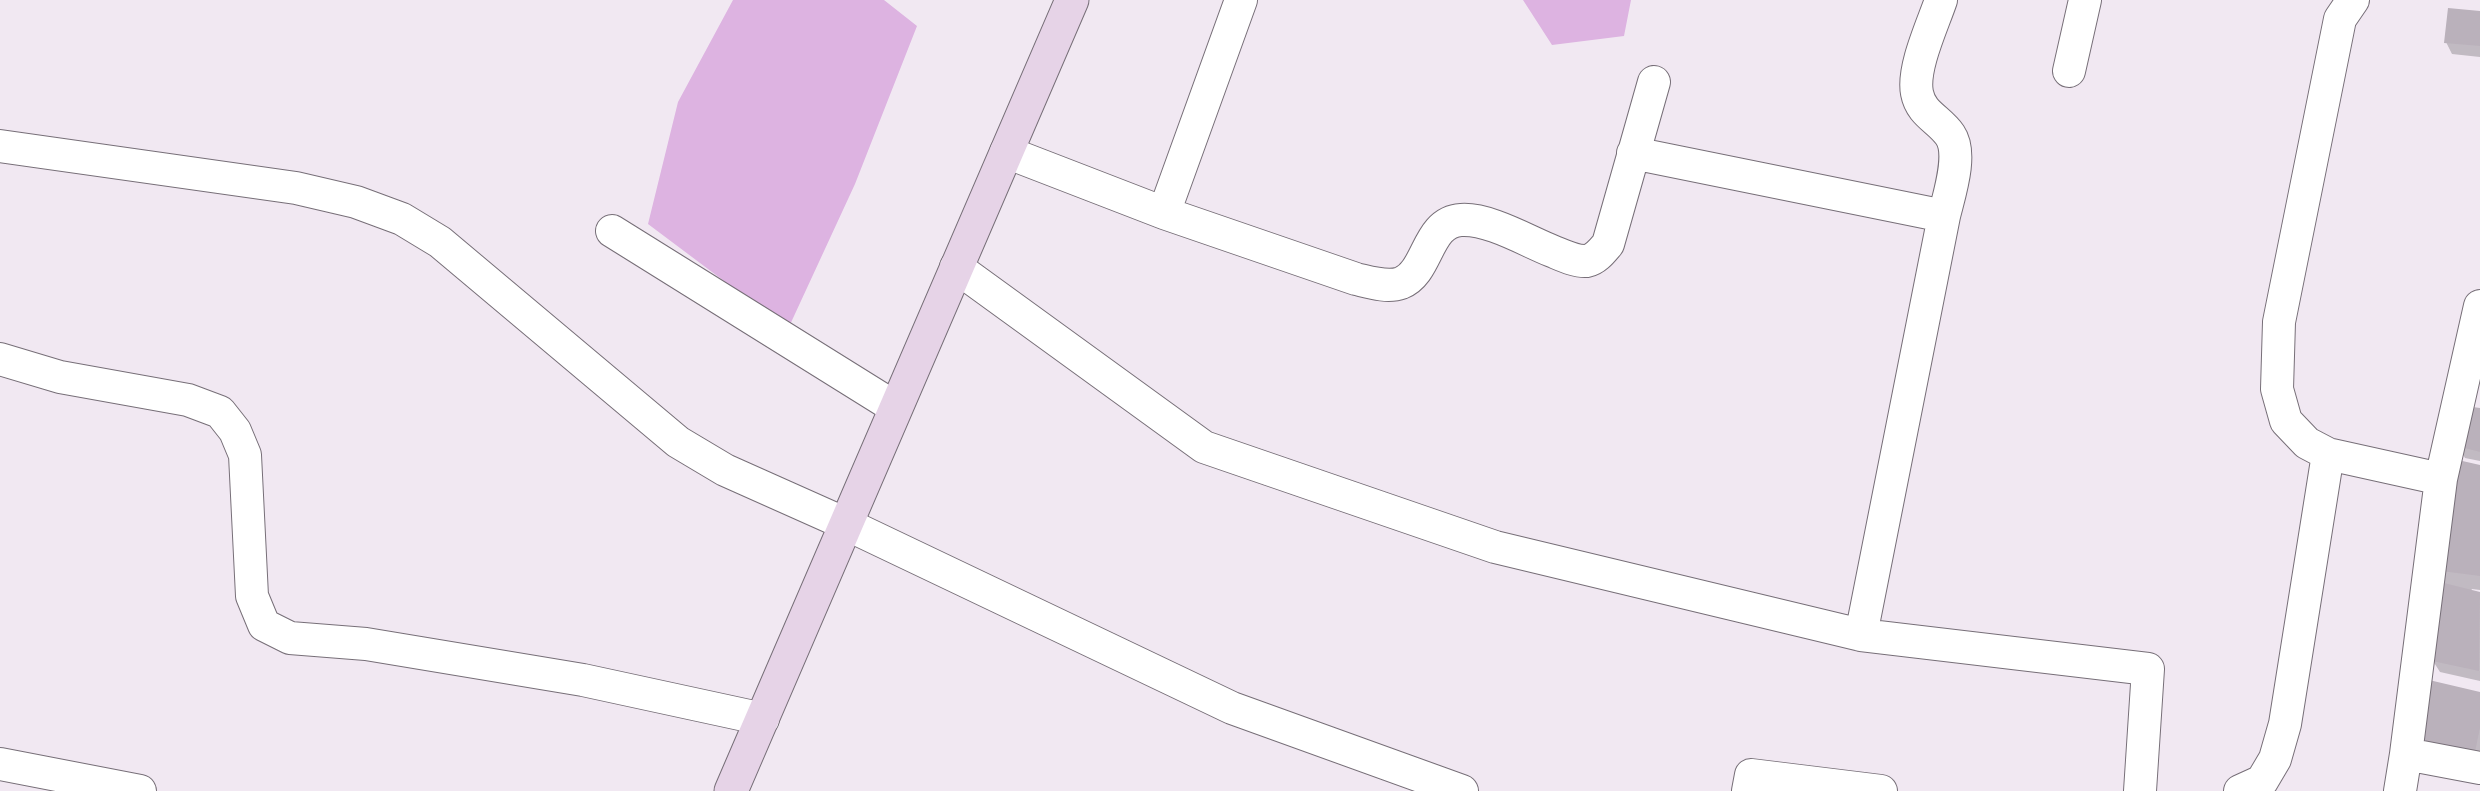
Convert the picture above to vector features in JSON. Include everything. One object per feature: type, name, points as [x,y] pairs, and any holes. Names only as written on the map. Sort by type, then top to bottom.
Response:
[{"type":"main road","points":[[731,791],[1072,0]]},
{"type":"street","points":[[1164,213],[1241,0]]},
{"type":"street","points":[[1861,635],[1954,172],[1955,156],[1951,136],[1921,107],[1916,91],[1918,71],[1941,0]]},
{"type":"street","points":[[2069,71],[2085,0]]},
{"type":"street","points":[[2353,0],[2340,19],[2279,322],[2277,389],[2286,421],[2307,443],[2328,454],[2441,479]]},
{"type":"street","points":[[1006,152],[1164,213],[1356,279],[1380,284],[1400,284],[1414,274],[1436,234],[1449,223],[1461,220],[1484,223],[1566,257],[1587,261],[1598,255],[1608,244],[1653,82]]},
{"type":"street","points":[[0,146],[296,188],[356,202],[402,219],[440,242],[678,442],[725,470],[846,524],[1232,708],[1462,791]]},
{"type":"street","points":[[1633,153],[1944,216]]},
{"type":"street","points":[[612,231],[896,408]]},
{"type":"street","points":[[956,267],[1204,447],[1495,547],[1861,635],[2148,669],[2140,791]]},
{"type":"street","points":[[2400,791],[2441,479],[2470,400],[2480,306]]},
{"type":"street","points":[[0,359],[60,377],[188,400],[220,412],[235,431],[245,455],[252,596],[264,625],[290,638],[366,644],[583,680],[763,719]]},
{"type":"street","points":[[2240,791],[2262,781],[2275,759],[2285,724],[2328,454]]},
{"type":"street","points":[[2406,754],[2480,768]]},
{"type":"street","points":[[0,764],[140,791]]},
{"type":"street","points":[[1748,791],[1751,775],[1881,791]]},
{"type":"shaded area","points":[[733,0],[884,0],[917,26],[855,184],[788,329],[648,224],[678,102]]},
{"type":"shaded area","points":[[1523,0],[1631,0],[1624,36],[1552,45]]},
{"type":"building","points":[[2448,8],[2480,11],[2480,46],[2444,43]]},
{"type":"building","points":[[2465,406],[2480,408],[2480,452],[2457,446]]},
{"type":"building","points":[[2458,460],[2480,465],[2480,576],[2433,570]]},
{"type":"building","points":[[2440,582],[2480,592],[2479,671],[2432,661]]},
{"type":"building","points":[[2429,680],[2480,692],[2480,728],[2475,752],[2423,742]]}]
